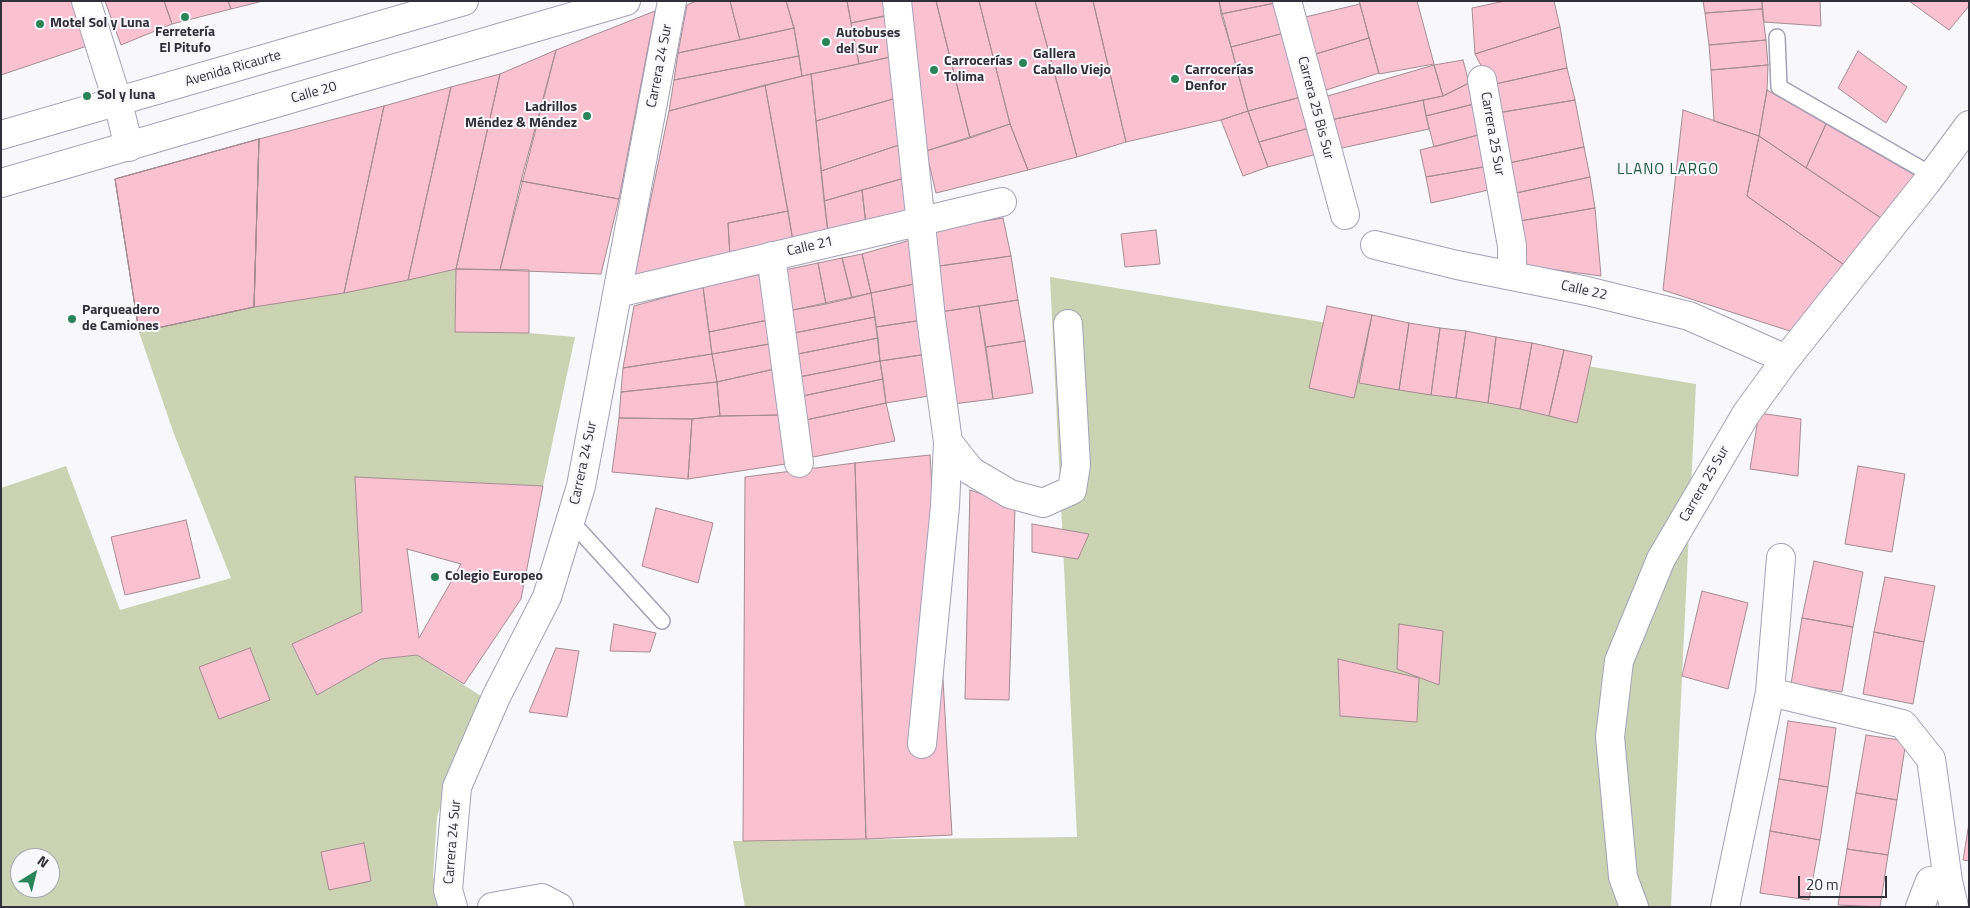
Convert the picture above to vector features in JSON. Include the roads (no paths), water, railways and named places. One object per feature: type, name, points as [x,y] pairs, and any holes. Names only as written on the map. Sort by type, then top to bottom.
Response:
[{"type":"street","points":[[86,1],[118,103],[129,147]]},
{"type":"street","name":"Avenida Ricaurte","points":[[1,135],[118,103],[464,1]]},
{"type":"street","name":"Calle 20","points":[[1,183],[626,1]]},
{"type":"street","name":"Carrera 24 Sur","points":[[454,907],[448,890],[457,787],[496,697],[547,598],[581,486],[672,1]]},
{"type":"street","points":[[897,1],[920,221],[948,442],[945,506],[922,744]]},
{"type":"street","name":"Carrera 25 Bis Sur","points":[[1287,1],[1345,215]]},
{"type":"street","name":"Carrera 25 Sur","points":[[1482,80],[1512,246],[1512,276]]},
{"type":"street","name":"Carrera 25 Sur","points":[[1634,907],[1622,877],[1610,737],[1619,661],[1661,559],[1746,414],[1786,359],[1932,175],[1969,125]]},
{"type":"street","name":"Calle 21","points":[[618,293],[1002,202]]},
{"type":"street","name":"Calle 22","points":[[1375,245],[1587,291],[1689,316],[1786,359]]},
{"type":"street","points":[[771,256],[799,463]]},
{"type":"street","points":[[948,442],[971,471],[1010,494],[1043,503],[1072,490],[1076,465],[1068,324]]},
{"type":"street","points":[[1725,907],[1770,692],[1781,558]]},
{"type":"street","points":[[1770,692],[1903,724],[1931,759],[1951,894]]},
{"type":"street","points":[[1920,907],[1930,881],[1951,894]]},
{"type":"street","points":[[492,907],[542,898],[559,907]]},
{"type":"lane","points":[[1777,37],[1780,62],[1779,87],[1932,175]]},
{"type":"lane","points":[[570,520],[662,621]]},
{"type":"place","name":"Ferretería El Pitufo","points":[[185,17]]},
{"type":"place","name":"Motel Sol y Luna","points":[[40,24]]},
{"type":"place","name":"Autobuses del Sur","points":[[826,42]]},
{"type":"place","name":"Gallera Caballo Viejo","points":[[1023,63]]},
{"type":"place","name":"Carrocerías Tolima","points":[[934,70]]},
{"type":"place","name":"Carrocerías Denfor","points":[[1175,79]]},
{"type":"place","name":"Sol y luna","points":[[87,96]]},
{"type":"place","name":"Ladrillos Méndez & Méndez","points":[[587,116]]},
{"type":"place","name":"Parqueadero de Camiones","points":[[72,319]]},
{"type":"place","name":"Colegio Europeo","points":[[435,577]]},
{"type":"district","name":"LLANO LARGO","points":[[1668,170]]}]
